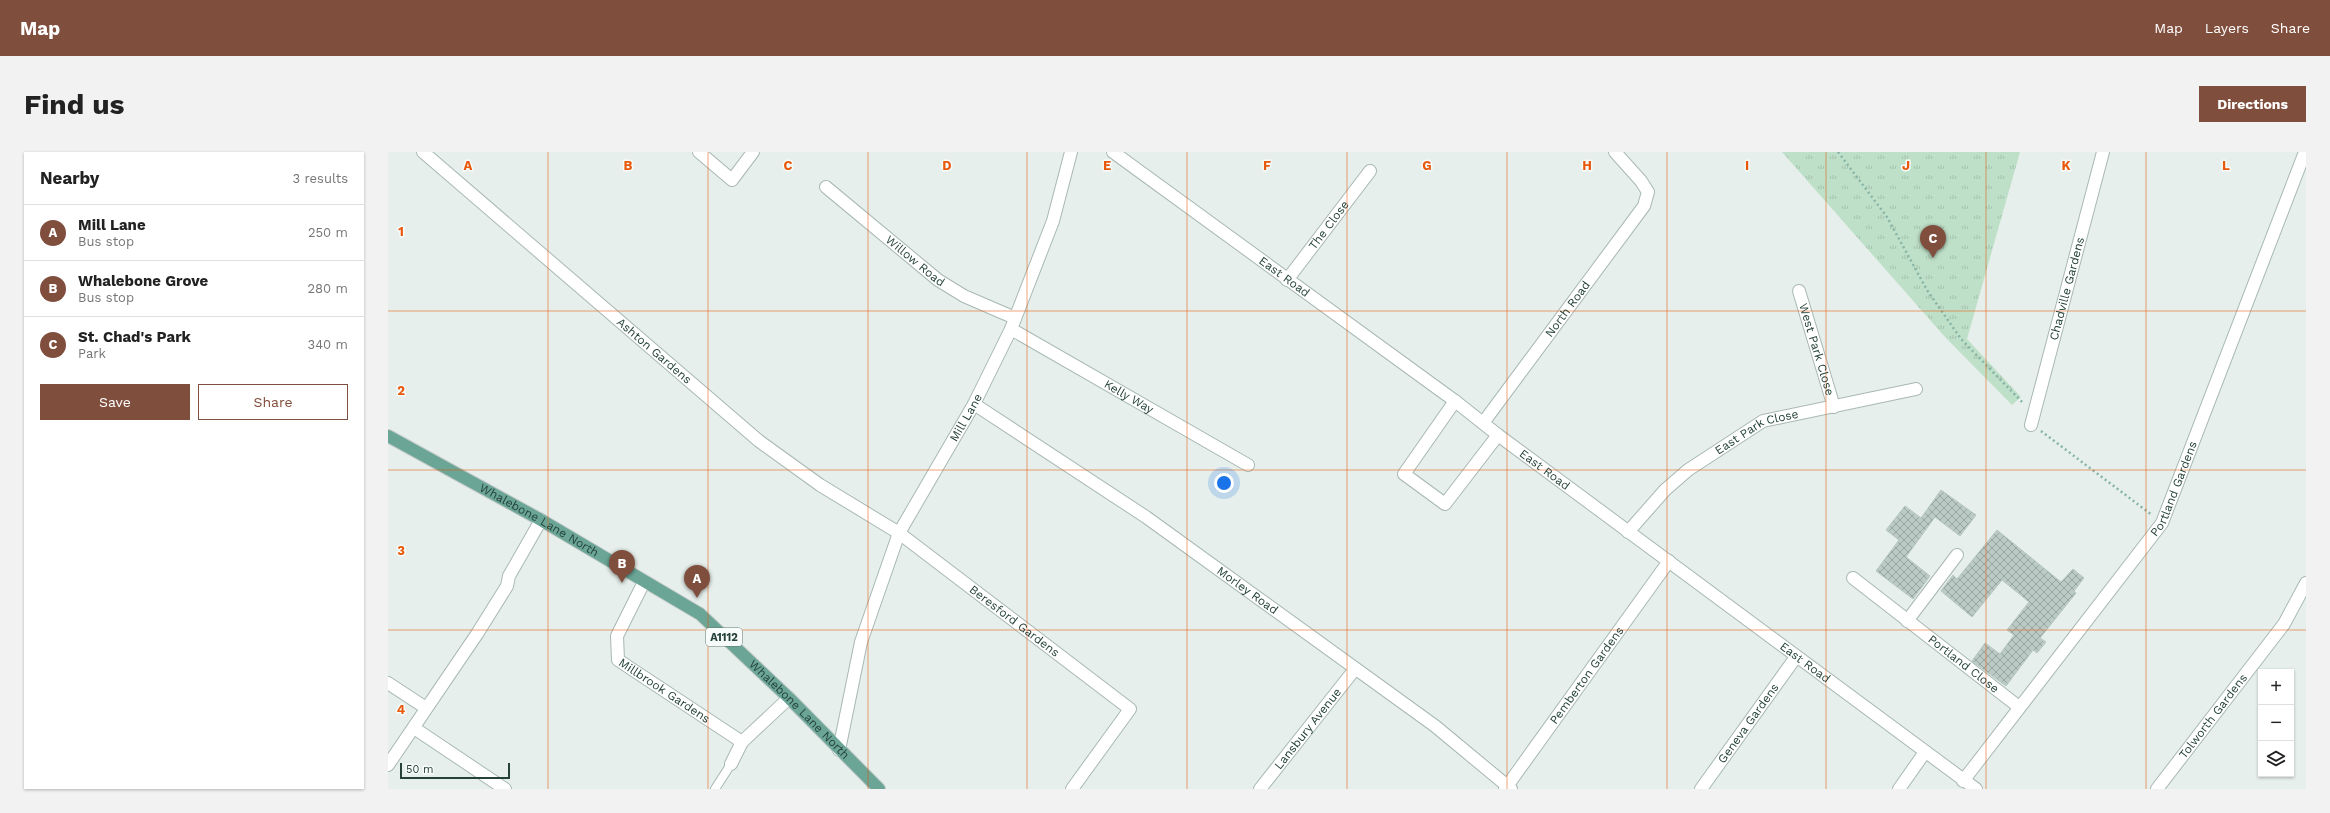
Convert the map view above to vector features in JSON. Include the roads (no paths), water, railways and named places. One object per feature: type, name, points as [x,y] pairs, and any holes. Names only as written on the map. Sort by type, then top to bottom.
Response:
[{"type":"main road","name":"Whalebone Lane North","points":[[388,436],[541,520],[700,614],[789,698],[879,789]]},
{"type":"street","name":"Ashton Gardens","points":[[423,152],[759,441],[820,485],[899,533]]},
{"type":"street","points":[[699,152],[732,180],[753,152]]},
{"type":"street","name":"Mill Lane","points":[[839,750],[861,642],[899,533],[974,404],[1013,324],[1053,221],[1071,152]]},
{"type":"street","name":"East Road","points":[[1113,152],[1455,401],[1628,532],[1976,789]]},
{"type":"street","name":"North Road","points":[[1483,423],[1644,206],[1648,192],[1641,181],[1615,152]]},
{"type":"street","name":"Chadville Gardens","points":[[2030,425],[2103,152]]},
{"type":"street","name":"Portland Gardens","points":[[1964,781],[2019,707],[2162,523],[2305,152]]},
{"type":"street","name":"The Close","points":[[1287,280],[1370,171]]},
{"type":"street","name":"Willow Road","points":[[826,187],[938,280],[1013,324]]},
{"type":"street","name":"West Park Close","points":[[1799,291],[1834,407]]},
{"type":"street","name":"Kelly Way","points":[[1013,324],[1248,466]]},
{"type":"street","name":"East Park Close","points":[[1628,532],[1665,490],[1688,470],[1764,421],[1916,389]]},
{"type":"street","points":[[1455,401],[1404,474],[1445,504],[1498,435]]},
{"type":"street","name":"Morley Road","points":[[974,404],[1146,517],[1435,726],[1507,788]]},
{"type":"street","points":[[388,765],[478,634],[507,586],[509,576],[541,520]]},
{"type":"street","name":"Beresford Gardens","points":[[899,533],[1130,709],[1072,789]]},
{"type":"street","points":[[1907,621],[1957,555]]},
{"type":"street","name":"Pemberton Gardens","points":[[1507,788],[1668,561]]},
{"type":"street","name":"Portland Close","points":[[1853,578],[2019,707]]},
{"type":"street","name":"Millbrook Gardens","points":[[644,582],[617,636],[618,660],[742,742]]},
{"type":"street","name":"Tolworth Gardens","points":[[2157,789],[2284,624],[2306,583]]},
{"type":"street","name":"Geneva Gardens","points":[[1701,789],[1796,657]]},
{"type":"street","name":"Lansbury Avenue","points":[[1260,789],[1355,669]]},
{"type":"street","points":[[388,683],[426,708]]},
{"type":"street","points":[[731,764],[742,742],[789,698]]},
{"type":"street","points":[[414,728],[505,789]]},
{"type":"street","points":[[1899,789],[1925,752]]},
{"type":"lane","points":[[715,789],[731,764]]},
{"type":"place","name":"St. Chad's Park","points":[[1933,258]]},
{"type":"place","name":"Whalebone Grove","points":[[622,583]]},
{"type":"place","name":"Mill Lane","points":[[697,598]]}]
